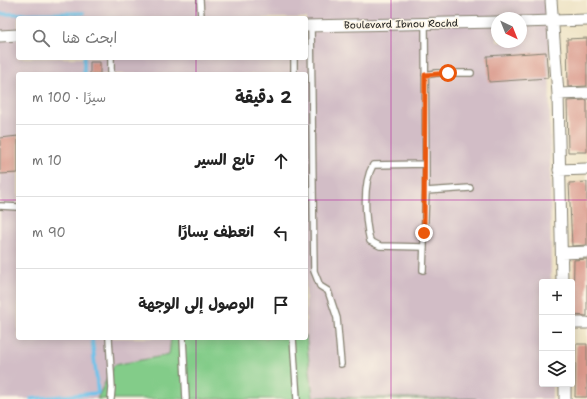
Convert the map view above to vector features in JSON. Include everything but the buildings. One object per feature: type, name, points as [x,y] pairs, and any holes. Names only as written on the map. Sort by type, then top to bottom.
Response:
[{"type":"street","points":[[551,0],[558,94],[562,279]]},
{"type":"street","points":[[527,22],[587,20]]},
{"type":"street","name":"Boulevard Ibnou Rochd","points":[[308,26],[491,22]]},
{"type":"street","points":[[0,36],[16,35]]},
{"type":"street","points":[[558,94],[587,93]]},
{"type":"street","points":[[559,170],[587,169]]},
{"type":"street","points":[[562,253],[587,252]]},
{"type":"street","points":[[575,323],[587,323]]},
{"type":"street","points":[[565,387],[565,399]]},
{"type":"lane","points":[[200,0],[201,16]]},
{"type":"lane","points":[[423,270],[426,191],[425,24]]},
{"type":"lane","points":[[308,26],[314,271],[320,286],[328,292],[337,318],[341,364]]},
{"type":"lane","points":[[111,60],[111,72]]},
{"type":"lane","points":[[294,60],[294,72]]},
{"type":"lane","points":[[425,75],[436,73],[471,73]]},
{"type":"lane","points":[[424,247],[380,246],[370,241],[367,230],[366,186],[369,172],[373,165],[425,164]]},
{"type":"lane","points":[[426,191],[470,188]]},
{"type":"lane","points":[[0,206],[16,207]]},
{"type":"lane","points":[[109,340],[112,388],[111,399]]},
{"type":"lane","points":[[183,340],[186,399]]},
{"type":"lane","points":[[293,340],[296,399]]},
{"type":"shaded area","points":[[0,0],[549,0],[551,279],[539,279],[539,387],[552,387],[552,399],[0,399]]},
{"type":"green space","points":[[171,340],[307,340],[313,397],[476,399],[97,399],[114,365],[169,355]]},
{"type":"waterway","points":[[0,14],[84,13]]},
{"type":"waterway","points":[[84,60],[84,72]]},
{"type":"waterway","points":[[31,399],[98,393],[92,340]]},
{"type":"route","points":[[424,233],[426,191],[425,75],[448,73]]}]
